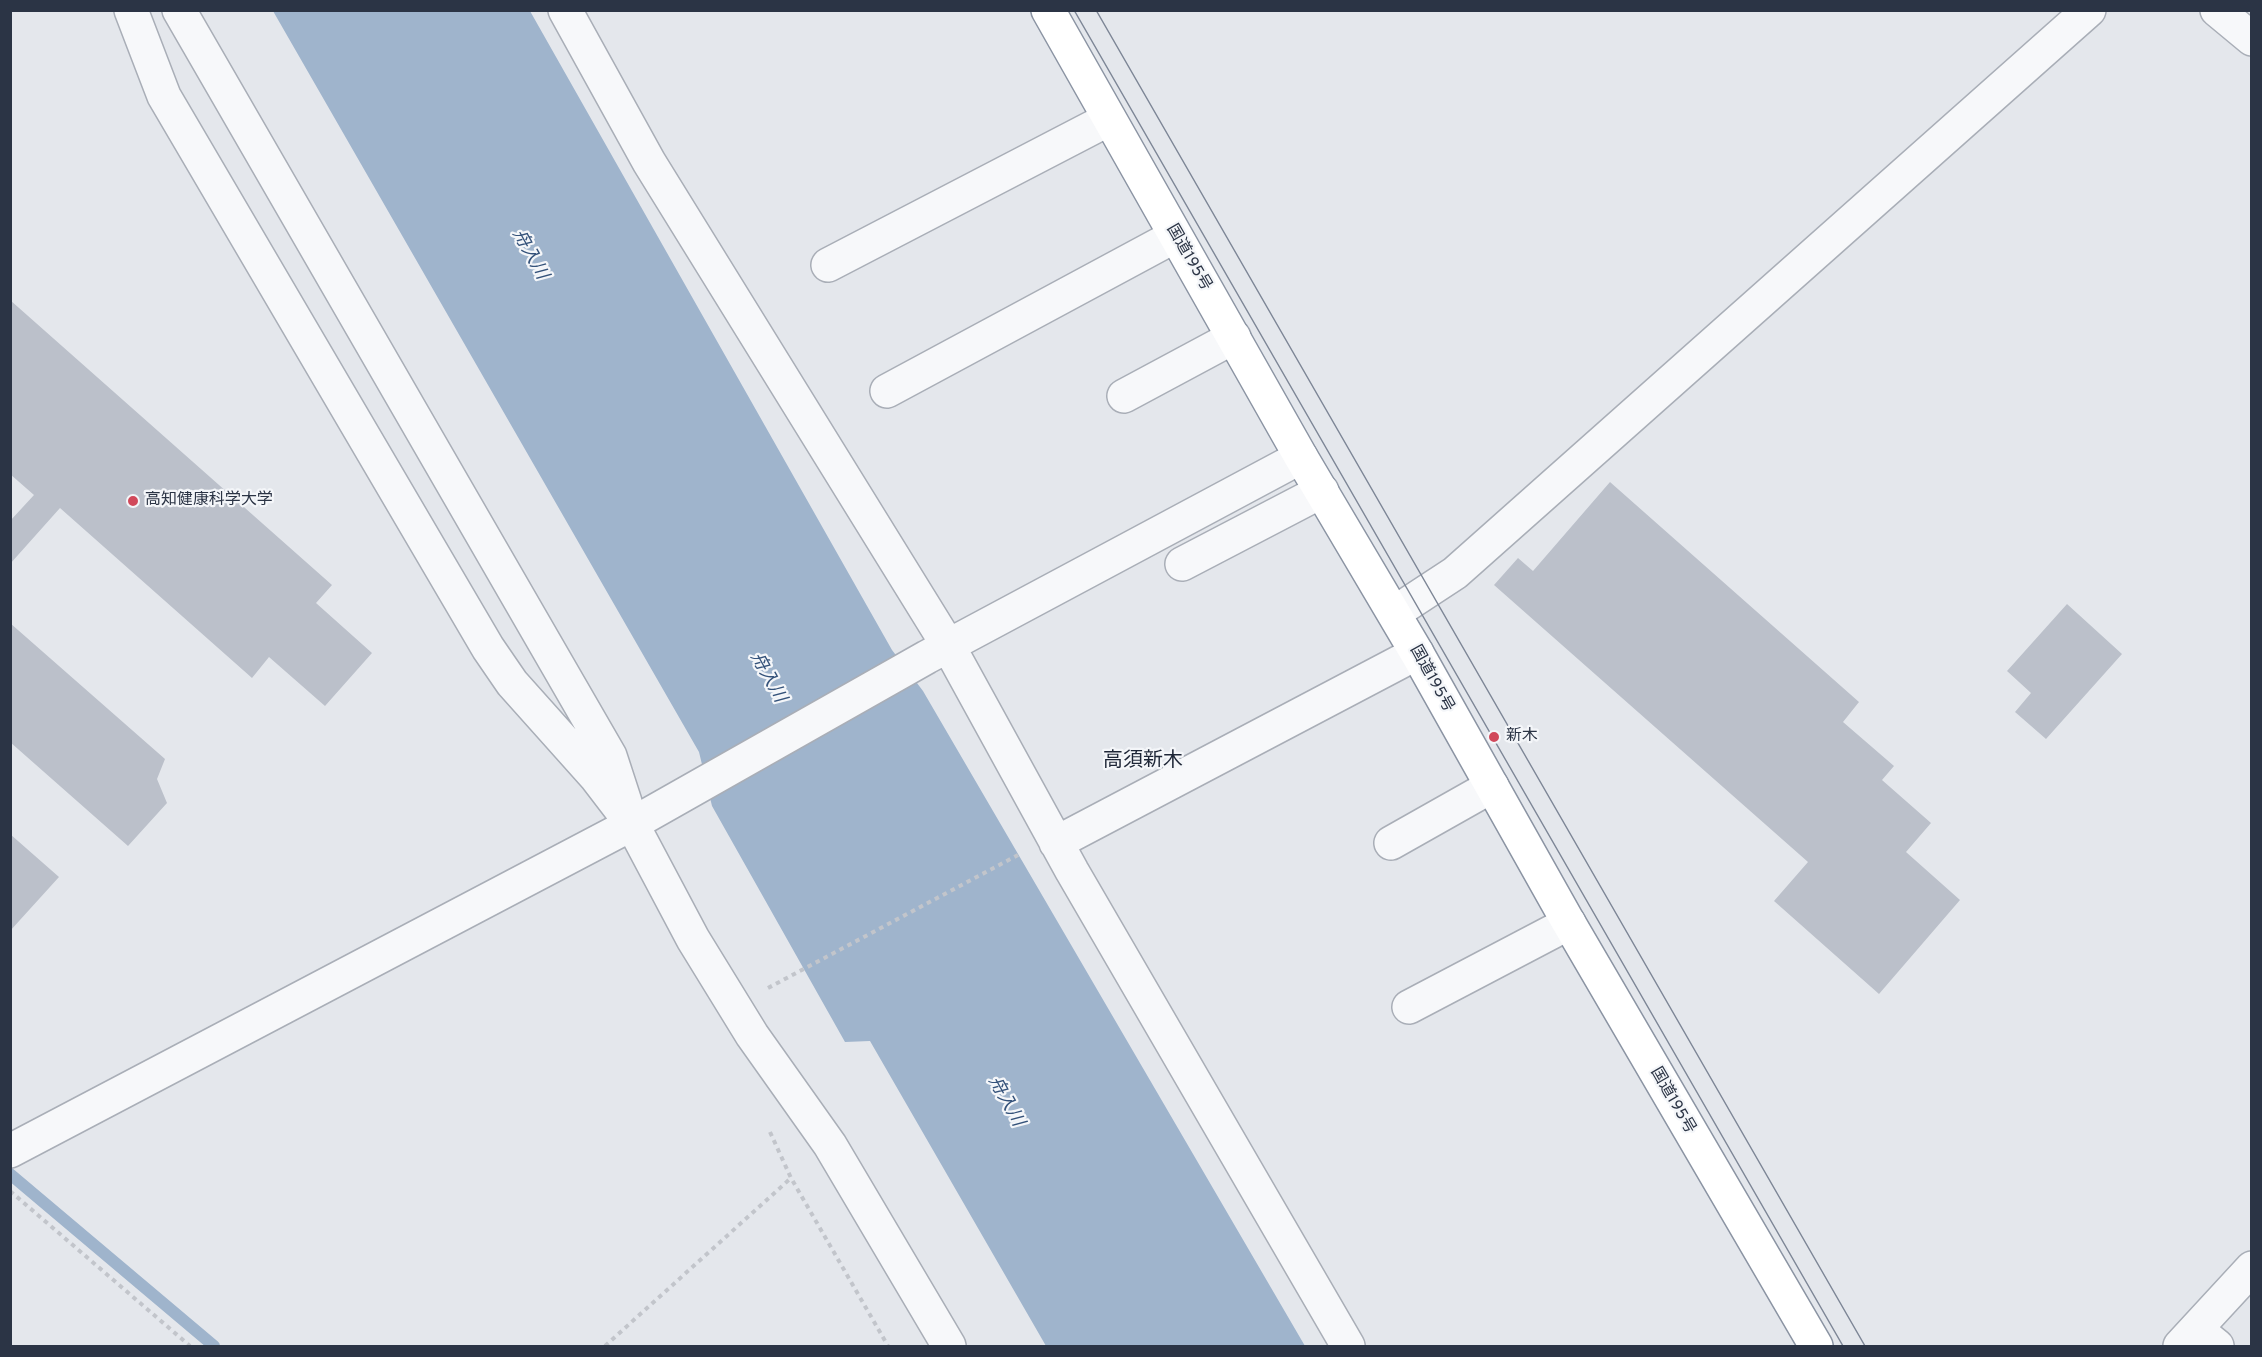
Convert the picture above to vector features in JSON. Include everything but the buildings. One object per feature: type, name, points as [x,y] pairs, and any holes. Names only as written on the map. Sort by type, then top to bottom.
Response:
[{"type":"highway","name":"国道195号","points":[[1048,10],[1301,457],[1394,614],[1569,923],[1816,1347]]},
{"type":"street","points":[[131,10],[164,96],[488,648],[512,683],[596,777],[642,818]]},
{"type":"street","points":[[179,10],[610,756],[642,818],[693,939],[746,1026],[830,1145],[949,1347]]},
{"type":"street","points":[[565,10],[656,172],[938,652],[1056,843],[1348,1347]]},
{"type":"street","points":[[1394,614],[1455,573],[2088,10]]},
{"type":"street","points":[[2217,10],[2252,39]]},
{"type":"street","points":[[828,265],[1109,119]]},
{"type":"street","points":[[887,391],[1175,236]]},
{"type":"street","points":[[1120,385],[1228,327]]},
{"type":"street","points":[[10,1150],[642,818],[938,652],[1301,457]]},
{"type":"street","points":[[1182,564],[1322,491]]},
{"type":"street","points":[[1056,843],[1417,654]]},
{"type":"street","points":[[1391,843],[1492,786]]},
{"type":"street","points":[[1409,1007],[1569,923]]},
{"type":"street","points":[[2198,1341],[2252,1268]]},
{"type":"path","points":[[762,991],[1020,854]]},
{"type":"path","points":[[605,1347],[791,1178]]},
{"type":"path","points":[[10,1191],[190,1347]]},
{"type":"water","name":"舟入川","points":[[273,11],[530,11],[892,650],[923,691],[1305,1346],[1046,1346],[870,1041],[845,1042],[712,806],[699,752]]},
{"type":"waterway","points":[[10,1174],[214,1346]]},
{"type":"tram line","points":[[1074,10],[1843,1346]]},
{"type":"tram line","points":[[1096,10],[1865,1346]]},
{"type":"place","name":"高知健康科学大学","points":[[133,501]]},
{"type":"place","name":"新木","points":[[1494,737]]},
{"type":"district","name":"高須新木","points":[[1143,762]]}]
